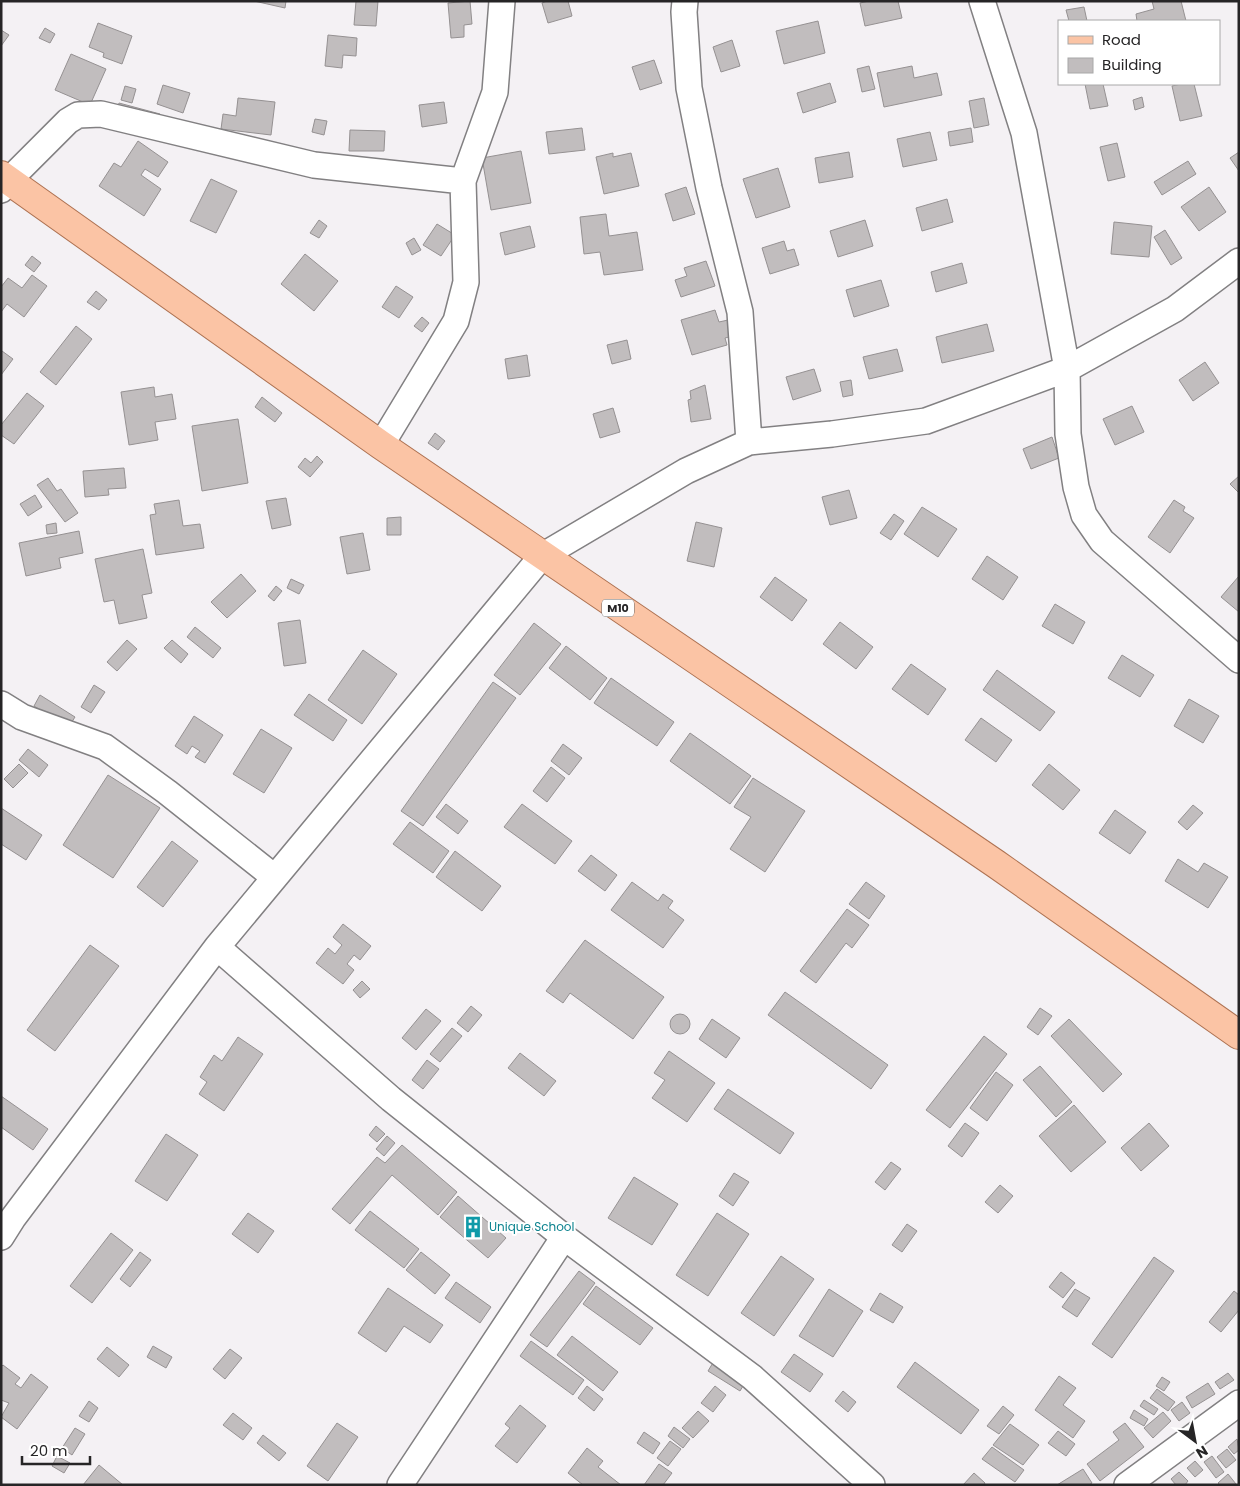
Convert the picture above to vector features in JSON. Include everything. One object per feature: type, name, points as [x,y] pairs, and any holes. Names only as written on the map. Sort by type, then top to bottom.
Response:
[{"type":"main road","name":"M10","points":[[4,182],[542,556],[996,864],[1239,1035]]},
{"type":"street","points":[[381,445],[456,321],[466,282],[463,181],[495,92],[502,1]]},
{"type":"street","points":[[685,1],[684,12],[689,88],[709,188],[740,312],[750,442]]},
{"type":"street","points":[[982,1],[1024,133],[1067,369],[1068,434],[1076,487],[1084,515],[1102,540],[1239,660]]},
{"type":"street","points":[[4,182],[68,121],[86,113],[101,114],[314,165],[463,181]]},
{"type":"street","points":[[5,1222],[273,876],[542,556],[686,471],[750,442],[832,434],[926,421],[1067,369],[1175,309],[1239,261]]},
{"type":"street","points":[[1,704],[22,718],[104,747],[167,792],[273,876]]},
{"type":"street","points":[[217,946],[391,1099],[564,1237],[752,1377],[872,1485]]},
{"type":"street","points":[[400,1485],[564,1237]]},
{"type":"street","points":[[1126,1485],[1239,1403]]},
{"type":"building","points":[[254,1],[286,1],[285,8]]},
{"type":"building","points":[[356,1],[378,1],[376,26],[354,25]]},
{"type":"building","points":[[470,1],[472,24],[464,25],[464,37],[451,38],[448,3]]},
{"type":"building","points":[[547,1],[568,1],[572,16],[548,23],[542,3]]},
{"type":"building","points":[[869,1],[898,1],[902,18],[865,26],[860,3]]},
{"type":"building","points":[[1152,1],[1181,1],[1186,20],[1137,20],[1136,14],[1154,9]]},
{"type":"building","points":[[1084,7],[1087,20],[1069,20],[1066,10]]},
{"type":"building","points":[[818,21],[825,53],[784,64],[776,31]]},
{"type":"building","points":[[98,23],[132,36],[122,64],[103,57],[104,53],[89,47]]},
{"type":"building","points":[[45,28],[55,34],[50,43],[39,38]]},
{"type":"building","points":[[1,30],[9,35],[1,46]]},
{"type":"building","points":[[328,35],[357,38],[356,56],[343,55],[342,68],[325,66]]},
{"type":"building","points":[[732,40],[740,66],[721,72],[713,47]]},
{"type":"building","points":[[71,54],[106,69],[90,105],[55,90]]},
{"type":"building","points":[[654,60],[662,83],[640,90],[632,67]]},
{"type":"building","points":[[869,66],[875,89],[862,92],[857,69]]},
{"type":"building","points":[[912,66],[914,78],[937,73],[942,95],[884,107],[877,73]]},
{"type":"building","points":[[830,83],[836,102],[803,113],[797,93]]},
{"type":"building","points":[[163,85],[190,93],[183,113],[157,104]]},
{"type":"building","points":[[1085,85],[1103,85],[1108,106],[1090,109]]},
{"type":"building","points":[[1194,85],[1202,116],[1180,121],[1172,86]]},
{"type":"building","points":[[125,86],[136,89],[132,103],[121,100]]},
{"type":"building","points":[[1142,97],[1144,107],[1135,110],[1133,100]]},
{"type":"building","points":[[238,98],[275,102],[271,135],[221,129],[223,114],[236,116]]},
{"type":"building","points":[[984,98],[989,125],[974,128],[969,101]]},
{"type":"building","points":[[444,102],[447,123],[422,127],[419,105]]},
{"type":"building","points":[[119,103],[160,114],[158,124],[116,112]]},
{"type":"building","points":[[315,119],[327,121],[324,135],[312,132]]},
{"type":"building","points":[[582,128],[585,150],[549,154],[546,132]]},
{"type":"building","points":[[971,128],[973,142],[950,146],[948,132]]},
{"type":"building","points":[[350,130],[385,131],[384,151],[349,151]]},
{"type":"building","points":[[930,132],[937,160],[903,167],[897,139]]},
{"type":"building","points":[[138,141],[168,162],[158,177],[145,169],[141,175],[161,189],[144,216],[99,186],[114,163],[121,167]]},
{"type":"building","points":[[1117,143],[1125,177],[1108,181],[1100,147]]},
{"type":"building","points":[[521,151],[531,203],[491,210],[482,158]]},
{"type":"building","points":[[849,152],[853,177],[819,183],[815,158]]},
{"type":"building","points":[[1239,152],[1239,171],[1230,158]]},
{"type":"building","points":[[613,153],[613,157],[631,153],[639,186],[604,194],[596,157]]},
{"type":"building","points":[[1188,161],[1196,174],[1162,195],[1154,182]]},
{"type":"building","points":[[778,168],[790,207],[756,218],[743,179]]},
{"type":"building","points":[[211,179],[237,191],[216,233],[190,221]]},
{"type":"building","points":[[686,187],[695,214],[673,221],[665,194]]},
{"type":"building","points":[[1209,187],[1226,212],[1199,231],[1181,207]]},
{"type":"building","points":[[947,199],[953,222],[922,231],[916,208]]},
{"type":"building","points":[[606,214],[609,236],[637,232],[643,270],[604,275],[600,252],[584,254],[580,217]]},
{"type":"building","points":[[319,220],[327,226],[319,238],[310,233]]},
{"type":"building","points":[[865,220],[873,246],[838,257],[830,231]]},
{"type":"building","points":[[1114,222],[1152,226],[1149,257],[1111,254]]},
{"type":"building","points":[[437,224],[455,235],[441,256],[423,245]]},
{"type":"building","points":[[530,226],[535,247],[505,255],[500,233]]},
{"type":"building","points":[[1165,230],[1182,258],[1171,265],[1154,237]]},
{"type":"building","points":[[414,238],[421,250],[412,255],[406,243]]},
{"type":"building","points":[[784,241],[787,251],[794,249],[799,265],[770,274],[762,248]]},
{"type":"building","points":[[305,254],[338,281],[314,311],[281,284]]},
{"type":"building","points":[[32,256],[41,263],[34,272],[25,265]]},
{"type":"building","points":[[706,261],[715,286],[681,297],[675,280],[687,276],[684,268]]},
{"type":"building","points":[[962,263],[967,283],[936,292],[931,272]]},
{"type":"building","points":[[32,275],[47,286],[24,317],[7,304],[1,312],[1,287],[8,278],[22,288]]},
{"type":"building","points":[[881,280],[889,306],[854,317],[846,290]]},
{"type":"building","points":[[396,286],[413,297],[399,318],[382,307]]},
{"type":"building","points":[[96,291],[107,300],[99,310],[87,302]]},
{"type":"building","points":[[715,310],[719,322],[728,320],[733,336],[725,338],[727,345],[692,355],[681,320]]},
{"type":"building","points":[[422,317],[429,323],[422,332],[414,326]]},
{"type":"building","points":[[987,324],[994,351],[942,363],[936,337]]},
{"type":"building","points":[[76,326],[92,339],[56,385],[40,372]]},
{"type":"building","points":[[627,340],[631,359],[612,364],[607,345]]},
{"type":"building","points":[[897,349],[903,371],[869,379],[863,357]]},
{"type":"building","points":[[2,351],[13,359],[1,375],[1,353]]},
{"type":"building","points":[[527,355],[530,376],[508,379],[505,359]]},
{"type":"building","points":[[1205,362],[1219,383],[1193,401],[1179,380]]},
{"type":"building","points":[[814,369],[821,391],[793,400],[786,377]]},
{"type":"building","points":[[851,380],[853,395],[843,397],[840,382]]},
{"type":"building","points":[[705,385],[711,419],[691,422],[688,400],[691,399],[690,391]]},
{"type":"building","points":[[154,387],[155,397],[172,394],[176,419],[155,422],[158,440],[129,445],[121,392]]},
{"type":"building","points":[[27,393],[44,406],[14,444],[1,435],[1,425]]},
{"type":"building","points":[[262,397],[282,413],[275,422],[255,407]]},
{"type":"building","points":[[1132,406],[1144,432],[1115,445],[1103,419]]},
{"type":"building","points":[[613,408],[620,432],[600,438],[593,414]]},
{"type":"building","points":[[238,419],[248,483],[202,491],[192,426]]},
{"type":"building","points":[[435,433],[445,441],[438,450],[428,443]]},
{"type":"building","points":[[1052,437],[1059,458],[1031,469],[1023,449]]},
{"type":"building","points":[[317,456],[323,462],[310,477],[298,467],[305,458],[311,463]]},
{"type":"building","points":[[124,468],[126,488],[108,489],[109,495],[85,497],[83,471]]},
{"type":"building","points":[[1239,476],[1239,493],[1230,484]]},
{"type":"building","points":[[48,478],[57,491],[61,489],[78,513],[65,522],[37,485]]},
{"type":"building","points":[[849,490],[857,518],[830,525],[822,497]]},
{"type":"building","points":[[35,495],[42,507],[28,516],[20,504]]},
{"type":"building","points":[[286,498],[291,525],[272,529],[266,501]]},
{"type":"building","points":[[179,500],[183,526],[200,524],[204,548],[156,555],[150,515],[156,514],[154,504]]},
{"type":"building","points":[[1174,500],[1185,507],[1183,511],[1194,518],[1170,553],[1148,537]]},
{"type":"building","points":[[922,507],[957,529],[938,557],[904,534]]},
{"type":"building","points":[[894,514],[904,521],[891,540],[880,533]]},
{"type":"building","points":[[401,517],[401,535],[387,535],[387,518]]},
{"type":"building","points":[[696,522],[722,528],[714,567],[687,561]]},
{"type":"building","points":[[56,523],[57,533],[47,534],[46,525]]},
{"type":"building","points":[[79,531],[83,553],[59,558],[61,568],[26,576],[19,543]]},
{"type":"building","points":[[363,533],[370,570],[347,574],[340,537]]},
{"type":"building","points":[[143,549],[152,593],[142,595],[147,618],[119,624],[114,600],[104,602],[95,559]]},
{"type":"building","points":[[987,556],[1018,577],[1003,600],[972,579]]},
{"type":"building","points":[[241,574],[256,591],[227,618],[211,602]]},
{"type":"building","points":[[1239,576],[1239,612],[1221,597]]},
{"type":"building","points":[[775,577],[807,600],[792,621],[760,597]]},
{"type":"building","points":[[291,579],[304,585],[299,594],[287,588]]},
{"type":"building","points":[[276,586],[282,591],[274,601],[268,596]]},
{"type":"building","points":[[1055,604],[1085,622],[1073,644],[1042,626]]},
{"type":"building","points":[[300,620],[306,663],[284,666],[278,623]]},
{"type":"building","points":[[840,622],[873,647],[856,669],[823,644]]},
{"type":"building","points":[[534,623],[561,644],[520,695],[494,675]]},
{"type":"building","points":[[195,627],[221,648],[213,658],[187,637]]},
{"type":"building","points":[[127,640],[137,649],[117,671],[107,662]]},
{"type":"building","points":[[172,640],[188,654],[181,663],[164,648]]},
{"type":"building","points":[[566,646],[607,678],[590,700],[549,668]]},
{"type":"building","points":[[363,650],[397,674],[362,724],[328,700]]},
{"type":"building","points":[[1122,655],[1154,675],[1140,697],[1108,678]]},
{"type":"building","points":[[911,664],[946,689],[928,715],[892,689]]},
{"type":"building","points":[[997,670],[1055,712],[1040,731],[983,690]]},
{"type":"building","points":[[611,678],[674,722],[657,746],[594,703]]},
{"type":"building","points":[[493,682],[516,698],[423,826],[401,811]]},
{"type":"building","points":[[94,685],[105,692],[91,713],[81,707]]},
{"type":"building","points":[[309,694],[347,720],[333,741],[294,715]]},
{"type":"building","points":[[40,695],[75,717],[68,728],[34,706]]},
{"type":"building","points":[[1189,699],[1219,716],[1203,743],[1174,726]]},
{"type":"building","points":[[194,716],[223,735],[205,763],[195,757],[200,751],[192,746],[187,754],[175,746]]},
{"type":"building","points":[[981,718],[1012,740],[996,762],[965,740]]},
{"type":"building","points":[[261,729],[292,748],[264,793],[233,774]]},
{"type":"building","points":[[690,733],[751,776],[730,804],[670,761]]},
{"type":"building","points":[[563,744],[582,758],[569,775],[551,761]]},
{"type":"building","points":[[28,749],[48,765],[39,777],[19,760]]},
{"type":"building","points":[[19,764],[28,773],[13,788],[4,779]]},
{"type":"building","points":[[1049,764],[1080,790],[1063,810],[1032,785]]},
{"type":"building","points":[[551,767],[565,778],[547,802],[533,791]]},
{"type":"building","points":[[108,775],[160,808],[113,878],[63,845]]},
{"type":"building","points":[[753,778],[805,811],[765,872],[730,849],[751,817],[734,807]]},
{"type":"building","points":[[446,804],[468,821],[458,834],[436,817]]},
{"type":"building","points":[[522,804],[572,841],[555,864],[504,827]]},
{"type":"building","points":[[1193,805],[1203,813],[1187,830],[1178,822]]},
{"type":"building","points":[[1,808],[42,835],[26,860],[1,844]]},
{"type":"building","points":[[1115,810],[1146,832],[1130,854],[1099,833]]},
{"type":"building","points":[[410,822],[449,851],[433,873],[393,844]]},
{"type":"building","points":[[172,841],[198,861],[163,907],[137,887]]},
{"type":"building","points":[[455,851],[501,886],[482,911],[436,877]]},
{"type":"building","points":[[591,855],[617,875],[605,891],[578,871]]},
{"type":"building","points":[[1178,859],[1198,872],[1204,863],[1228,877],[1208,908],[1165,881]]},
{"type":"building","points":[[632,882],[658,901],[663,894],[673,901],[668,908],[684,920],[663,948],[611,910]]},
{"type":"building","points":[[866,882],[885,896],[869,919],[849,904]]},
{"type":"building","points":[[847,909],[869,925],[852,948],[846,943],[816,983],[800,971]]},
{"type":"building","points":[[343,924],[371,946],[360,960],[354,955],[347,964],[354,970],[343,984],[316,963],[328,948],[335,954],[342,945],[333,937]]},
{"type":"building","points":[[585,940],[664,997],[633,1039],[570,993],[563,1003],[546,991]]},
{"type":"building","points":[[90,945],[119,966],[55,1051],[27,1030]]},
{"type":"building","points":[[362,981],[370,989],[360,998],[353,990]]},
{"type":"building","points":[[785,992],[888,1065],[871,1089],[768,1015]]},
{"type":"building","points":[[471,1006],[482,1015],[468,1032],[457,1023]]},
{"type":"building","points":[[1040,1008],[1052,1016],[1038,1035],[1027,1027]]},
{"type":"building","points":[[426,1009],[441,1021],[416,1050],[402,1038]]},
{"type":"building","points":[[680,1014],[687,1017],[690,1024],[687,1031],[680,1034],[673,1031],[670,1024],[673,1017]]},
{"type":"building","points":[[712,1019],[740,1038],[726,1058],[699,1039]]},
{"type":"building","points":[[1069,1019],[1122,1074],[1103,1092],[1051,1036]]},
{"type":"building","points":[[452,1028],[462,1036],[440,1062],[430,1054]]},
{"type":"building","points":[[984,1036],[1007,1054],[950,1128],[926,1110]]},
{"type":"building","points":[[238,1037],[263,1054],[224,1111],[199,1094],[207,1082],[200,1077],[214,1055],[222,1061]]},
{"type":"building","points":[[669,1051],[715,1083],[687,1122],[652,1098],[665,1080],[654,1073]]},
{"type":"building","points":[[520,1053],[556,1081],[544,1096],[508,1068]]},
{"type":"building","points":[[427,1060],[439,1069],[423,1089],[412,1080]]},
{"type":"building","points":[[1040,1066],[1072,1102],[1056,1117],[1023,1080]]},
{"type":"building","points":[[996,1072],[1013,1085],[987,1121],[970,1108]]},
{"type":"building","points":[[728,1089],[794,1133],[780,1154],[714,1109]]},
{"type":"building","points":[[1,1096],[48,1129],[33,1150],[1,1127]]},
{"type":"building","points":[[1074,1105],[1106,1142],[1071,1172],[1039,1136]]},
{"type":"building","points":[[965,1123],[979,1133],[962,1157],[948,1146]]},
{"type":"building","points":[[1149,1123],[1169,1146],[1141,1171],[1121,1148]]},
{"type":"building","points":[[376,1126],[385,1134],[377,1142],[369,1135]]},
{"type":"building","points":[[166,1134],[198,1155],[167,1201],[135,1181]]},
{"type":"building","points":[[387,1136],[395,1143],[384,1156],[376,1149]]},
{"type":"building","points":[[402,1145],[457,1192],[438,1215],[392,1175],[350,1224],[332,1209],[377,1157],[385,1163]]},
{"type":"building","points":[[891,1162],[901,1169],[885,1190],[875,1182]]},
{"type":"building","points":[[734,1173],[749,1182],[733,1206],[719,1196]]},
{"type":"building","points":[[634,1177],[678,1204],[652,1245],[608,1218]]},
{"type":"building","points":[[1000,1185],[1013,1196],[998,1213],[985,1202]]},
{"type":"building","name":"Unique School","points":[[458,1196],[506,1238],[488,1258],[440,1217]]},
{"type":"building","points":[[370,1211],[419,1249],[404,1268],[355,1230]]},
{"type":"building","points":[[248,1213],[274,1231],[258,1253],[232,1234]]},
{"type":"building","points":[[717,1213],[749,1234],[708,1296],[676,1275]]},
{"type":"building","points":[[907,1224],[917,1231],[902,1252],[892,1245]]},
{"type":"building","points":[[111,1233],[133,1250],[92,1303],[70,1286]]},
{"type":"building","points":[[140,1252],[151,1260],[130,1287],[120,1279]]},
{"type":"building","points":[[421,1252],[450,1275],[435,1294],[406,1270]]},
{"type":"building","points":[[781,1256],[814,1279],[774,1336],[741,1313]]},
{"type":"building","points":[[1154,1257],[1174,1271],[1112,1358],[1092,1344]]},
{"type":"building","points":[[579,1271],[595,1283],[547,1347],[530,1335]]},
{"type":"building","points":[[1061,1272],[1075,1283],[1063,1298],[1049,1287]]},
{"type":"building","points":[[456,1282],[491,1307],[480,1323],[445,1298]]},
{"type":"building","points":[[596,1286],[653,1328],[640,1345],[583,1304]]},
{"type":"building","points":[[388,1288],[443,1325],[430,1343],[404,1326],[386,1352],[358,1333]]},
{"type":"building","points":[[829,1289],[863,1311],[833,1357],[799,1336]]},
{"type":"building","points":[[1075,1289],[1090,1298],[1077,1317],[1062,1307]]},
{"type":"building","points":[[1234,1291],[1239,1295],[1239,1310],[1221,1332],[1209,1322]]},
{"type":"building","points":[[880,1293],[903,1307],[893,1323],[870,1310]]},
{"type":"building","points":[[572,1336],[618,1372],[603,1391],[557,1355]]},
{"type":"building","points":[[531,1341],[584,1380],[573,1395],[520,1356]]},
{"type":"building","points":[[153,1346],[172,1357],[166,1368],[147,1357]]},
{"type":"building","points":[[107,1347],[129,1365],[119,1377],[97,1359]]},
{"type":"building","points":[[230,1349],[242,1358],[225,1379],[213,1369]]},
{"type":"building","points":[[794,1354],[823,1374],[810,1392],[781,1372]]},
{"type":"building","points":[[714,1361],[746,1381],[740,1391],[708,1371]]},
{"type":"building","points":[[915,1362],[979,1410],[961,1434],[897,1387]]},
{"type":"building","points":[[3,1365],[20,1378],[15,1384],[21,1388],[31,1374],[48,1387],[17,1429],[1,1417],[9,1403],[1,1400],[1,1367]]},
{"type":"building","points":[[1228,1373],[1234,1380],[1220,1389],[1215,1382]]},
{"type":"building","points":[[1059,1376],[1076,1388],[1063,1405],[1085,1421],[1073,1438],[1035,1410]]},
{"type":"building","points":[[1162,1377],[1170,1382],[1164,1391],[1156,1386]]},
{"type":"building","points":[[1208,1383],[1215,1394],[1192,1408],[1186,1397]]},
{"type":"building","points":[[587,1386],[603,1399],[594,1411],[578,1398]]},
{"type":"building","points":[[715,1386],[726,1395],[713,1412],[701,1403]]},
{"type":"building","points":[[1157,1389],[1175,1402],[1168,1411],[1150,1398]]},
{"type":"building","points":[[843,1391],[856,1402],[848,1412],[835,1401]]},
{"type":"building","points":[[1144,1400],[1158,1409],[1154,1415],[1140,1406]]},
{"type":"building","points":[[89,1401],[98,1408],[89,1422],[79,1416]]},
{"type":"building","points":[[1182,1402],[1190,1413],[1179,1421],[1171,1410]]},
{"type":"building","points":[[520,1405],[546,1426],[517,1463],[495,1446],[510,1428],[505,1424]]},
{"type":"building","points":[[1003,1406],[1014,1415],[999,1434],[987,1426]]},
{"type":"building","points":[[1134,1410],[1148,1419],[1144,1426],[1130,1418]]},
{"type":"building","points":[[698,1411],[709,1421],[693,1438],[682,1428]]},
{"type":"building","points":[[1163,1412],[1171,1421],[1153,1438],[1144,1428]]},
{"type":"building","points":[[233,1413],[252,1428],[243,1440],[223,1425]]},
{"type":"building","points":[[337,1423],[358,1437],[328,1481],[307,1466]]},
{"type":"building","points":[[1125,1423],[1144,1447],[1100,1481],[1087,1464],[1119,1440],[1113,1432]]},
{"type":"building","points":[[1010,1424],[1039,1445],[1023,1465],[993,1445]]},
{"type":"building","points":[[674,1427],[690,1439],[683,1448],[668,1436]]},
{"type":"building","points":[[75,1428],[85,1434],[72,1455],[62,1448]]},
{"type":"building","points":[[1058,1431],[1075,1444],[1066,1456],[1048,1443]]},
{"type":"building","points":[[644,1432],[660,1443],[653,1454],[637,1443]]},
{"type":"building","points":[[263,1435],[286,1453],[279,1461],[257,1443]]},
{"type":"building","points":[[1237,1439],[1239,1450],[1234,1454],[1228,1447]]},
{"type":"building","points":[[670,1441],[681,1449],[668,1466],[657,1458]]},
{"type":"building","points":[[992,1447],[1024,1470],[1015,1482],[982,1459]]},
{"type":"building","points":[[587,1448],[603,1461],[598,1467],[621,1485],[583,1485],[568,1473]]},
{"type":"building","points":[[1227,1449],[1236,1460],[1226,1468],[1217,1457]]},
{"type":"building","points":[[57,1456],[70,1463],[64,1473],[52,1466]]},
{"type":"building","points":[[1212,1456],[1224,1472],[1216,1478],[1204,1462]]},
{"type":"building","points":[[1195,1461],[1203,1470],[1195,1477],[1187,1468]]},
{"type":"building","points":[[659,1464],[672,1473],[663,1485],[644,1485]]},
{"type":"building","points":[[99,1465],[123,1485],[83,1485]]},
{"type":"building","points":[[1083,1469],[1092,1483],[1089,1485],[1057,1485]]},
{"type":"building","points":[[1179,1472],[1188,1481],[1185,1485],[1176,1485],[1171,1479]]},
{"type":"building","points":[[974,1473],[985,1483],[984,1485],[963,1485]]},
{"type":"building","points":[[1228,1474],[1236,1484],[1220,1485],[1218,1483]]},
{"type":"place","name":"Unique School","points":[[473,1227]]}]
